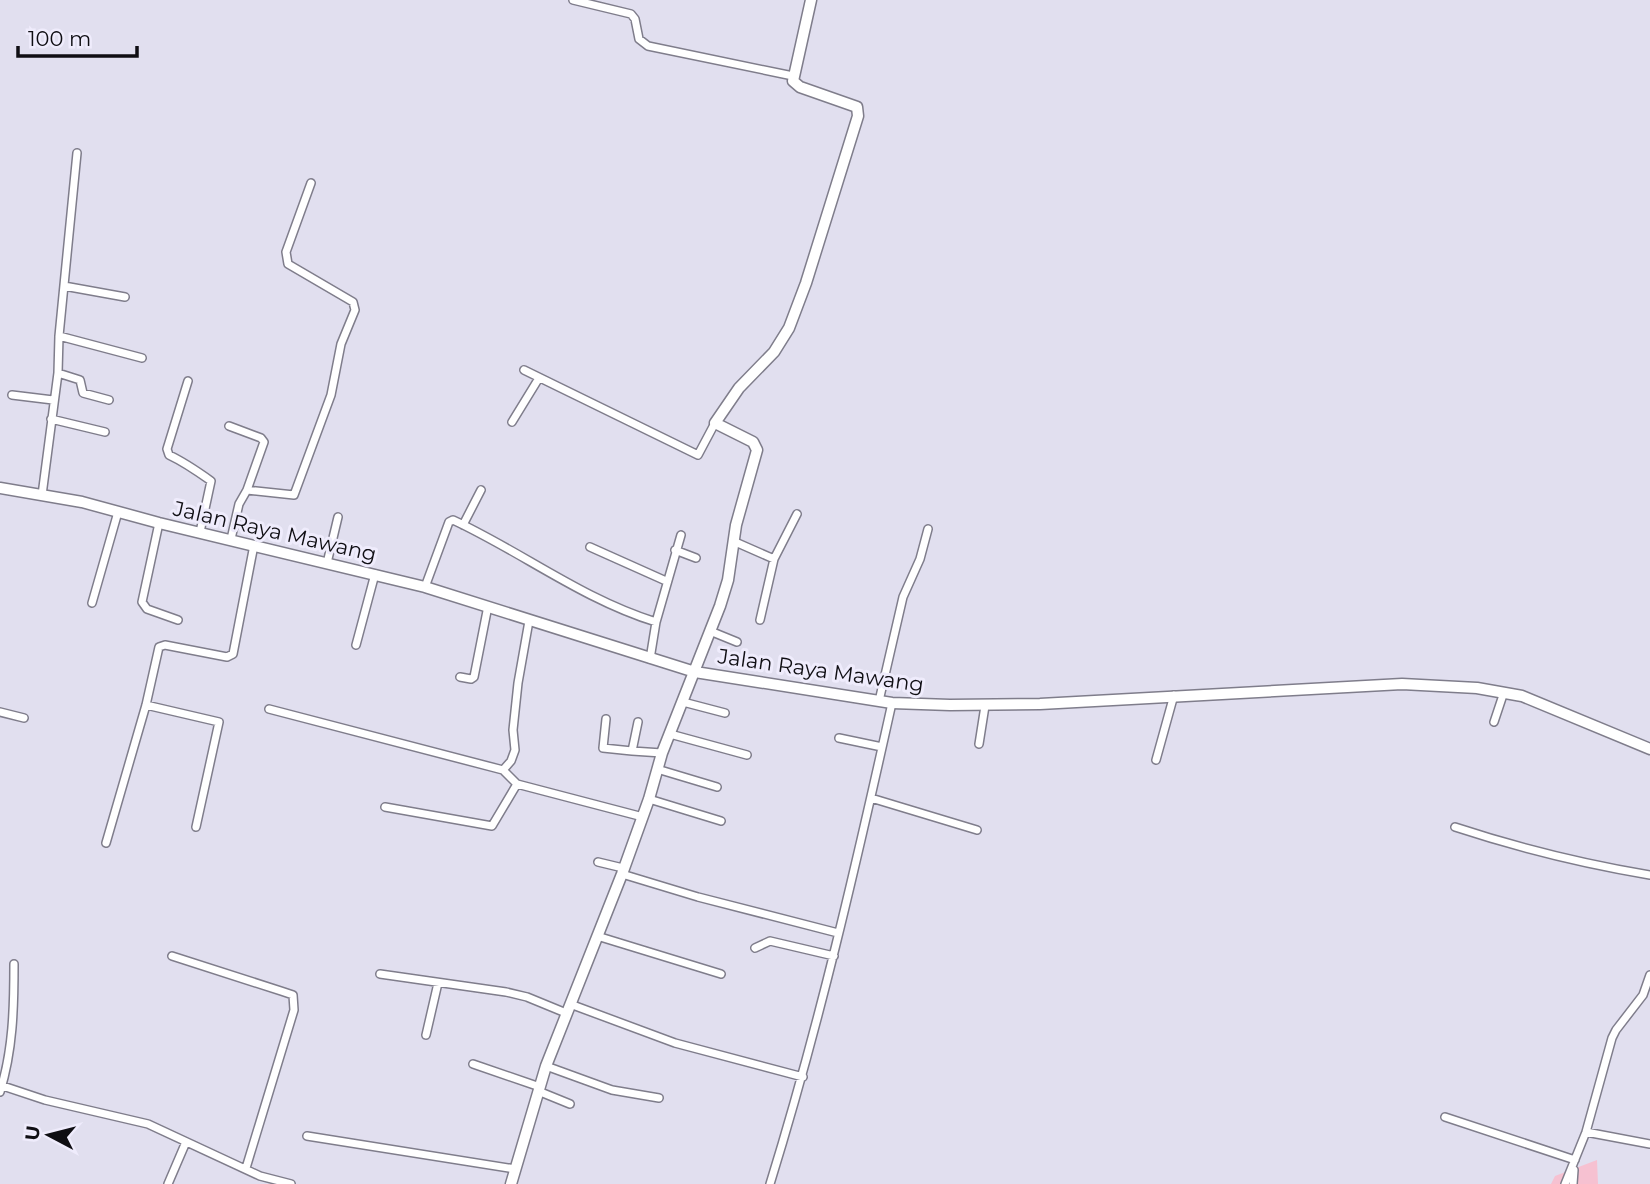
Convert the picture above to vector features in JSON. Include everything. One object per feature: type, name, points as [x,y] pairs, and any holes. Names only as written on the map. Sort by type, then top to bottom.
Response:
[{"type":"main road","points":[[511,1184],[546,1066],[643,817],[662,753],[728,580],[733,541],[757,450],[753,442],[715,423],[739,388],[774,352],[789,328],[806,283],[858,116],[857,107],[800,87],[793,81],[811,0]]},
{"type":"main road","name":"Jalan Raya Mawang","points":[[0,490],[82,502],[425,587],[695,672],[879,701],[985,706],[1410,684],[1477,688],[1504,692],[1552,707],[1650,749]]},
{"type":"street","points":[[573,0],[606,3],[633,15],[639,39],[648,46],[793,76]]},
{"type":"street","points":[[42,495],[58,373],[59,336],[77,153]]},
{"type":"street","points":[[247,490],[294,495],[331,395],[339,352],[355,310],[353,302],[288,264],[286,260],[286,251],[311,183]]},
{"type":"street","points":[[64,286],[125,297]]},
{"type":"street","points":[[59,336],[142,358]]},
{"type":"street","points":[[524,370],[698,456],[715,423]]},
{"type":"street","points":[[58,373],[80,380],[83,393],[109,400]]},
{"type":"street","points":[[512,422],[539,378]]},
{"type":"street","points":[[188,381],[167,449],[169,455],[211,481],[200,532]]},
{"type":"street","points":[[12,395],[53,400]]},
{"type":"street","points":[[51,419],[105,432]]},
{"type":"street","points":[[229,426],[261,438],[264,442],[247,490],[239,503],[231,539]]},
{"type":"street","points":[[463,525],[481,490]]},
{"type":"street","points":[[92,603],[118,512]]},
{"type":"street","points":[[760,620],[774,559],[797,514]]},
{"type":"street","points":[[327,563],[338,517]]},
{"type":"street","points":[[425,587],[449,522],[453,520],[571,586],[627,613],[656,622]]},
{"type":"street","points":[[159,523],[142,602],[147,609],[178,620]]},
{"type":"street","points":[[879,701],[903,597],[920,559],[928,529]]},
{"type":"street","points":[[650,659],[666,581],[681,535]]},
{"type":"street","points":[[733,541],[774,559]]},
{"type":"street","points":[[106,843],[146,705],[159,647],[165,645],[226,657],[233,654],[254,545]]},
{"type":"street","points":[[590,547],[666,581]]},
{"type":"street","points":[[675,550],[696,558]]},
{"type":"street","points":[[356,645],[375,575]]},
{"type":"street","points":[[460,677],[471,680],[474,677],[488,606]]},
{"type":"street","points":[[503,770],[511,761],[515,750],[513,730],[518,683],[529,621]]},
{"type":"street","points":[[710,631],[737,642]]},
{"type":"street","points":[[1494,722],[1504,692]]},
{"type":"street","points":[[1157,760],[1174,695]]},
{"type":"street","points":[[683,702],[725,713]]},
{"type":"street","points":[[770,1184],[803,1077],[834,956],[892,703]]},
{"type":"street","points":[[146,705],[219,722],[196,827]]},
{"type":"street","points":[[979,744],[985,706]]},
{"type":"street","points":[[269,709],[503,770],[517,784],[643,817]]},
{"type":"street","points":[[0,712],[24,718]]},
{"type":"street","points":[[606,719],[603,748],[662,753]]},
{"type":"street","points":[[632,751],[639,722]]},
{"type":"street","points":[[670,734],[747,755]]},
{"type":"street","points":[[839,738],[882,747]]},
{"type":"street","points":[[657,769],[717,787]]},
{"type":"street","points":[[385,807],[492,826],[517,784]]},
{"type":"street","points":[[871,798],[977,830]]},
{"type":"street","points":[[649,799],[721,821]]},
{"type":"street","points":[[1455,827],[1508,845],[1650,876]]},
{"type":"street","points":[[598,862],[698,897],[838,933]]},
{"type":"street","points":[[597,936],[721,974]]},
{"type":"street","points":[[755,948],[769,941],[834,956]]},
{"type":"street","points":[[172,956],[293,995],[295,999],[294,1010],[246,1168]]},
{"type":"street","points":[[13,964],[14,1016],[1,1088],[45,1101],[148,1124],[260,1176],[291,1184]]},
{"type":"street","points":[[380,974],[527,997],[675,1043],[803,1077]]},
{"type":"street","points":[[1565,1184],[1586,1132],[1612,1038],[1643,995],[1650,975]]},
{"type":"street","points":[[426,1035],[438,983]]},
{"type":"street","points":[[472,1064],[539,1089],[570,1104]]},
{"type":"street","points":[[546,1066],[612,1090],[659,1098]]},
{"type":"street","points":[[1445,1117],[1575,1163]]},
{"type":"street","points":[[1586,1132],[1650,1144]]},
{"type":"street","points":[[307,1136],[515,1169]]},
{"type":"street","points":[[168,1184],[186,1142]]},
{"type":"street","points":[[1573,1184],[1575,1163]]},
{"type":"shaded area","points":[[1597,1160],[1598,1184],[1551,1184],[1555,1176]]}]
